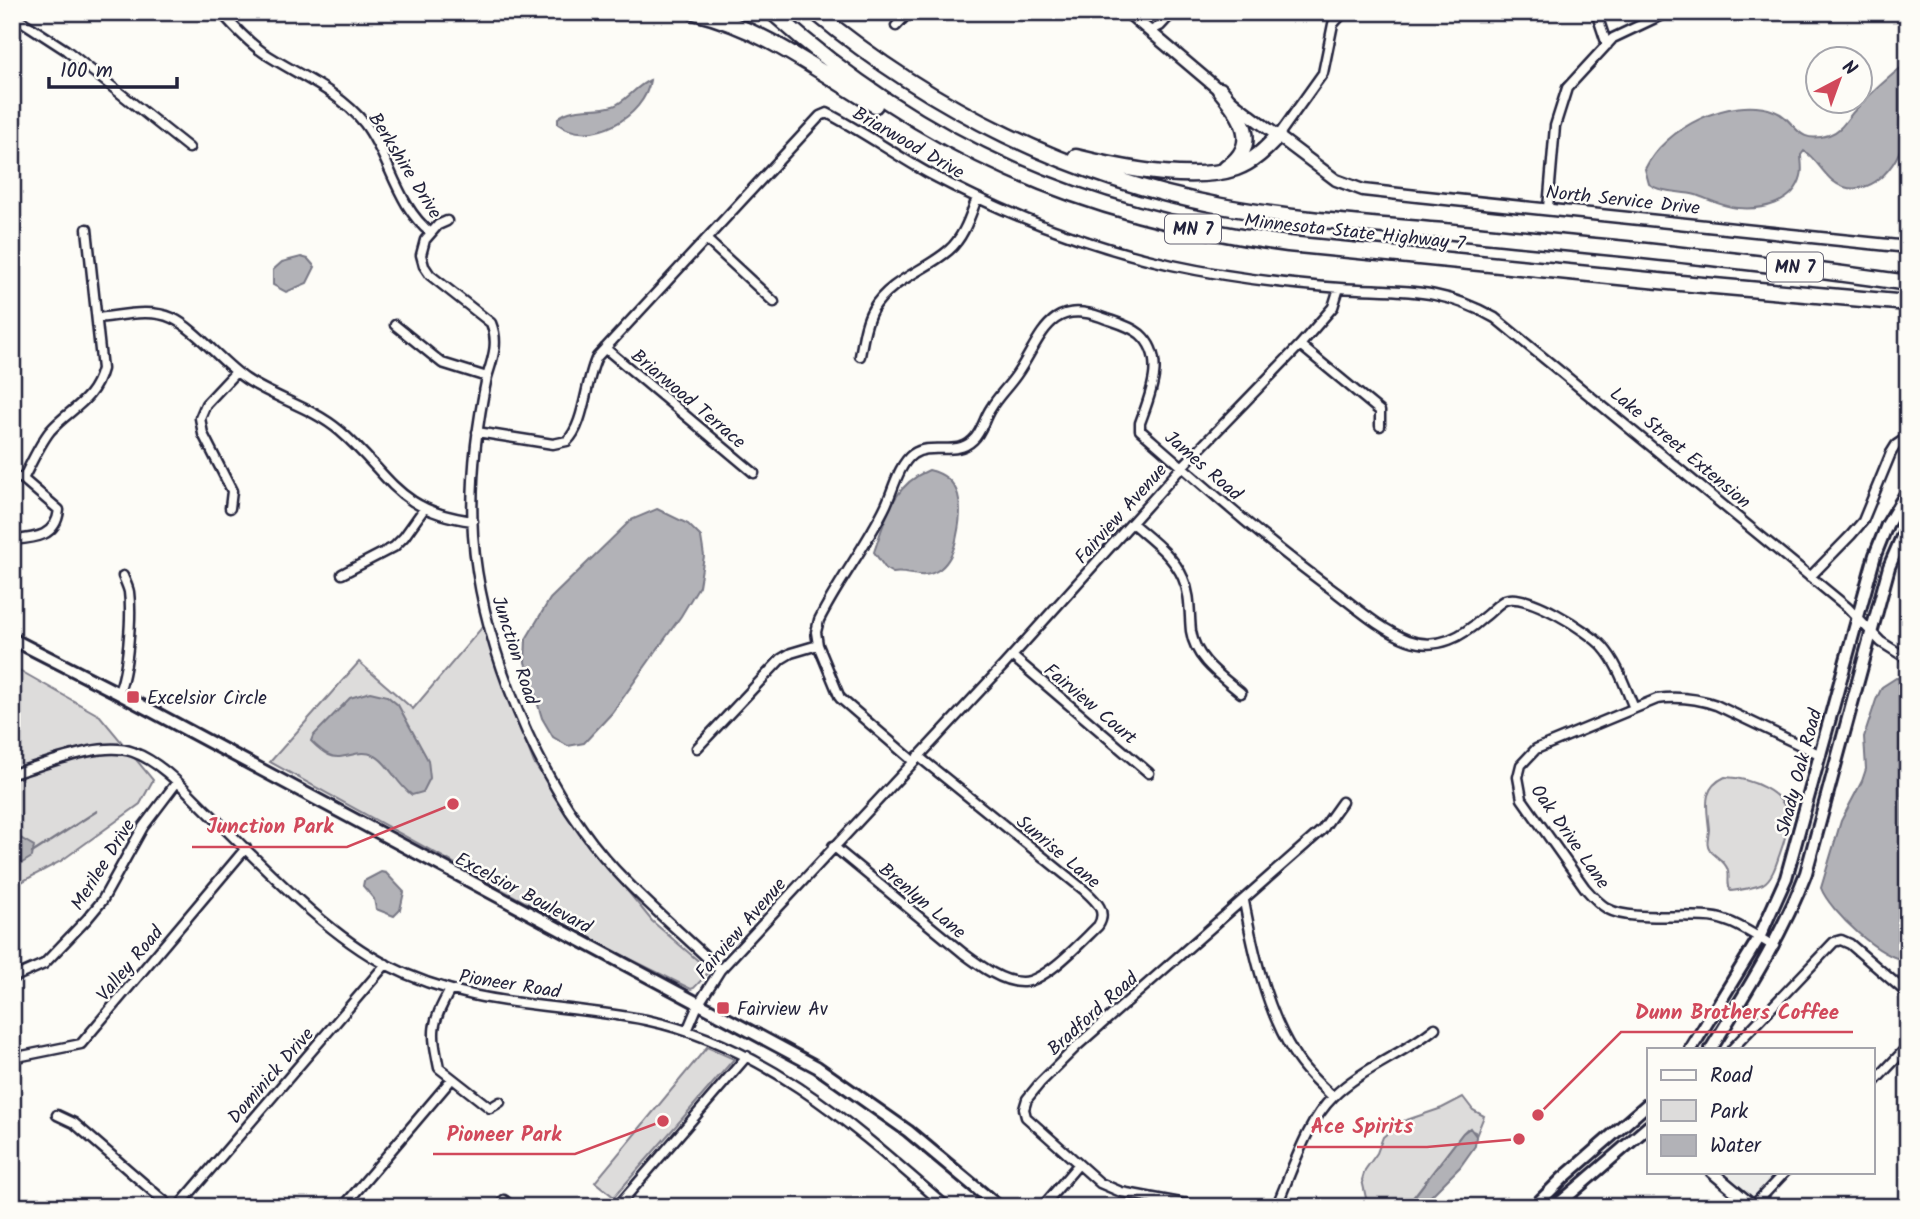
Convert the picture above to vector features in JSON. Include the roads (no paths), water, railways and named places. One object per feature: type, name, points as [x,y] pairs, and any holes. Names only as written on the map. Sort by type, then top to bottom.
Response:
[{"type":"highway","points":[[694,12],[737,26],[785,47],[909,125],[983,158]]},
{"type":"highway","name":"Minnesota State Highway 7","points":[[772,12],[813,48],[871,92],[983,158],[1059,190],[1183,227],[1288,244],[1908,305]]},
{"type":"highway","name":"Minnesota State Highway 7","points":[[815,12],[902,78],[997,131],[1056,158],[1114,179],[1223,206],[1308,218],[1737,260],[1908,283]]},
{"type":"highway","points":[[1218,172],[1238,157],[1245,135],[1243,121],[1220,90]]},
{"type":"highway","points":[[997,131],[1069,156],[1140,170],[1218,172],[1252,160],[1279,136]]},
{"type":"main road","name":"Shady Oak Road","points":[[1692,1048],[1759,938],[1786,878],[1875,555],[1887,525],[1908,490]]},
{"type":"main road","name":"Shady Oak Road","points":[[1712,1048],[1774,946],[1806,873],[1889,567],[1908,523]]},
{"type":"main road","name":"Excelsior Boulevard","points":[[12,639],[799,1057],[846,1086],[908,1131],[999,1207]]},
{"type":"main road","points":[[1534,1207],[1587,1157],[1647,1108]]},
{"type":"main road","points":[[1555,1207],[1647,1128]]},
{"type":"street","name":"Berkshire Drive","points":[[221,12],[241,34],[262,51],[314,81],[346,104],[378,142],[408,205],[421,226],[431,233]]},
{"type":"street","points":[[895,26],[909,12]]},
{"type":"street","points":[[1127,12],[1279,136],[1323,73],[1333,24],[1344,12]]},
{"type":"street","points":[[1150,31],[1160,26],[1173,12]]},
{"type":"street","points":[[1596,12],[1607,45]]},
{"type":"street","points":[[1548,208],[1555,126],[1567,88],[1613,38],[1668,12]]},
{"type":"street","points":[[12,15],[66,50],[189,148]]},
{"type":"street","name":"Briarwood Drive","points":[[477,432],[553,443],[567,441],[575,430],[592,366],[605,348],[823,113],[831,115],[926,172],[977,198],[1109,249],[1226,276],[1339,288],[1444,295],[1478,308]]},
{"type":"street","name":"North Service Drive","points":[[1279,136],[1336,180],[1363,190],[1908,247]]},
{"type":"street","points":[[860,356],[871,312],[878,302],[895,286],[951,249],[964,230],[977,198]]},
{"type":"street","points":[[431,233],[438,225],[447,221]]},
{"type":"street","points":[[23,479],[50,431],[81,405],[98,383],[102,355],[87,229]]},
{"type":"street","name":"Junction Road","points":[[431,233],[422,250],[424,266],[430,275],[483,314],[496,333],[496,345],[477,432],[473,521],[476,564],[502,667],[530,740],[583,831],[620,874],[720,970]]},
{"type":"street","points":[[706,239],[774,302]]},
{"type":"street","name":"Fairview Avenue","points":[[687,1031],[698,1004],[720,970],[1012,656],[1181,468],[1300,345],[1333,307],[1339,288]]},
{"type":"street","name":"Lake Street Extension","points":[[1478,308],[1495,318],[1551,363],[1810,577],[1858,617],[1881,642],[1908,659]]},
{"type":"street","name":"James Road","points":[[818,645],[816,632],[819,620],[876,526],[905,462],[918,452],[960,448],[974,440],[991,407],[1017,374],[1045,326],[1056,317],[1082,312],[1127,326],[1147,341],[1154,356],[1155,372],[1140,430],[1181,468],[1319,580],[1392,633],[1410,641],[1439,643],[1453,640],[1466,634],[1503,601],[1523,599],[1591,636],[1602,646],[1616,666],[1634,708]]},
{"type":"street","points":[[97,318],[144,314],[172,318],[236,372],[262,389],[329,423],[357,447],[402,495],[424,509],[473,521]]},
{"type":"street","points":[[395,325],[442,363],[487,377]]},
{"type":"street","points":[[1300,345],[1380,411],[1381,426]]},
{"type":"street","name":"Briarwood Terrace","points":[[605,348],[754,473]]},
{"type":"street","points":[[230,508],[232,491],[203,434],[200,418],[206,404],[236,372]]},
{"type":"street","points":[[1810,577],[1858,528],[1868,512],[1896,445],[1908,437]]},
{"type":"street","points":[[12,477],[23,479],[59,510],[58,521],[53,528],[33,538],[12,540]]},
{"type":"street","points":[[342,574],[394,547],[424,509]]},
{"type":"street","points":[[1132,523],[1178,567],[1190,600],[1194,643],[1209,665],[1241,693]]},
{"type":"street","points":[[118,693],[123,685],[127,662],[129,590],[123,576]]},
{"type":"street","points":[[697,748],[781,659],[818,645]]},
{"type":"street","name":"Sunrise Lane","points":[[818,645],[840,698],[1084,890],[1102,912],[1098,926],[1046,973],[1032,981],[1021,983],[996,974]]},
{"type":"street","name":"Fairview Court","points":[[1012,656],[1149,773]]},
{"type":"street","name":"Oak Drive Lane","points":[[1774,946],[1740,927],[1713,918],[1610,911],[1585,888],[1522,799],[1518,777],[1521,765],[1536,750],[1657,699],[1672,697],[1701,700],[1821,755]]},
{"type":"street","name":"Pioneer Road","points":[[12,774],[92,751],[115,748],[132,752],[148,760],[177,782],[337,931],[386,964],[450,990],[500,1002],[610,1014],[687,1031],[747,1056],[778,1073],[817,1100],[947,1207]]},
{"type":"street","name":"Merilee Drive","points":[[12,978],[44,964],[87,919],[102,901],[144,827],[177,782]]},
{"type":"street","name":"Bradford Road","points":[[1202,1207],[1121,1192],[1100,1183],[1027,1117],[1024,1109],[1027,1099],[1078,1045],[1322,830],[1342,802]]},
{"type":"street","name":"Brenlyn Lane","points":[[833,846],[963,953],[996,974]]},
{"type":"street","name":"Valley Road","points":[[12,1058],[81,1045],[246,848]]},
{"type":"street","points":[[1244,901],[1255,958],[1284,1038],[1305,1068],[1332,1097]]},
{"type":"street","points":[[1733,1048],[1834,942],[1841,940],[1850,944],[1908,994]]},
{"type":"street","name":"Dominick Drive","points":[[178,1207],[386,964]]},
{"type":"street","points":[[450,990],[434,1018],[433,1042],[439,1068],[490,1108],[500,1102]]},
{"type":"street","points":[[1276,1207],[1317,1117],[1332,1097],[1421,1040],[1435,1028]]},
{"type":"street","points":[[1874,1082],[1908,1046]]},
{"type":"street","points":[[617,1207],[747,1056]]},
{"type":"street","points":[[343,1207],[451,1080]]},
{"type":"street","points":[[57,1115],[74,1123],[171,1207]]},
{"type":"street","points":[[1042,1207],[1078,1165]]},
{"type":"street","points":[[1714,1174],[1753,1206],[1783,1174]]},
{"type":"street","points":[[499,1207],[504,1200],[512,1207]]},
{"type":"water","points":[[1908,62],[1908,109],[1904,140],[1890,167],[1879,179],[1862,188],[1853,189],[1837,184],[1804,151],[1801,155],[1802,174],[1792,193],[1767,206],[1732,207],[1649,184],[1645,169],[1654,154],[1667,140],[1700,119],[1738,108],[1757,107],[1782,115],[1797,130],[1809,137],[1829,135],[1850,116],[1874,116],[1874,91]]},
{"type":"water","points":[[650,80],[638,106],[614,125],[585,132],[571,131],[558,124],[558,118],[571,111],[606,108],[617,104]]},
{"type":"water","points":[[301,257],[308,259],[315,267],[307,283],[286,292],[273,285],[273,270],[282,262]]},
{"type":"water","points":[[929,470],[949,480],[958,495],[960,514],[953,549],[944,566],[934,573],[893,573],[886,569],[874,552],[882,527],[892,504],[906,484]]},
{"type":"water","points":[[657,509],[688,524],[701,537],[704,556],[699,586],[681,616],[612,713],[584,743],[568,746],[553,737],[542,718],[525,662],[526,639],[550,599],[631,520]]},
{"type":"water","points":[[1896,678],[1908,679],[1908,960],[1885,953],[1858,933],[1834,909],[1821,888],[1841,821],[1866,769],[1864,737],[1876,700],[1882,687]]},
{"type":"water","points":[[370,692],[387,696],[398,705],[428,760],[430,778],[423,792],[412,795],[383,762],[373,755],[362,753],[334,757],[311,741],[350,698]]},
{"type":"water","points":[[17,836],[34,846],[32,857],[12,869],[12,839]]},
{"type":"water","points":[[381,872],[386,873],[404,892],[400,910],[394,916],[376,909],[374,899],[363,886],[364,881]]},
{"type":"water","points":[[1470,1128],[1476,1136],[1475,1146],[1460,1167],[1420,1207],[1411,1207],[1411,1201],[1463,1133]]},
{"type":"waterway","points":[[32,853],[97,811]]},
{"type":"place","name":"Excelsior Circle","points":[[133,697]]},
{"type":"place","name":"Junction Park","points":[[453,804]]},
{"type":"place","name":"Fairview Av","points":[[723,1008]]},
{"type":"place","name":"Dunn Brothers Coffee","points":[[1538,1115]]},
{"type":"place","name":"Pioneer Park","points":[[663,1121]]},
{"type":"place","name":"Ace Spirits","points":[[1519,1139]]}]
